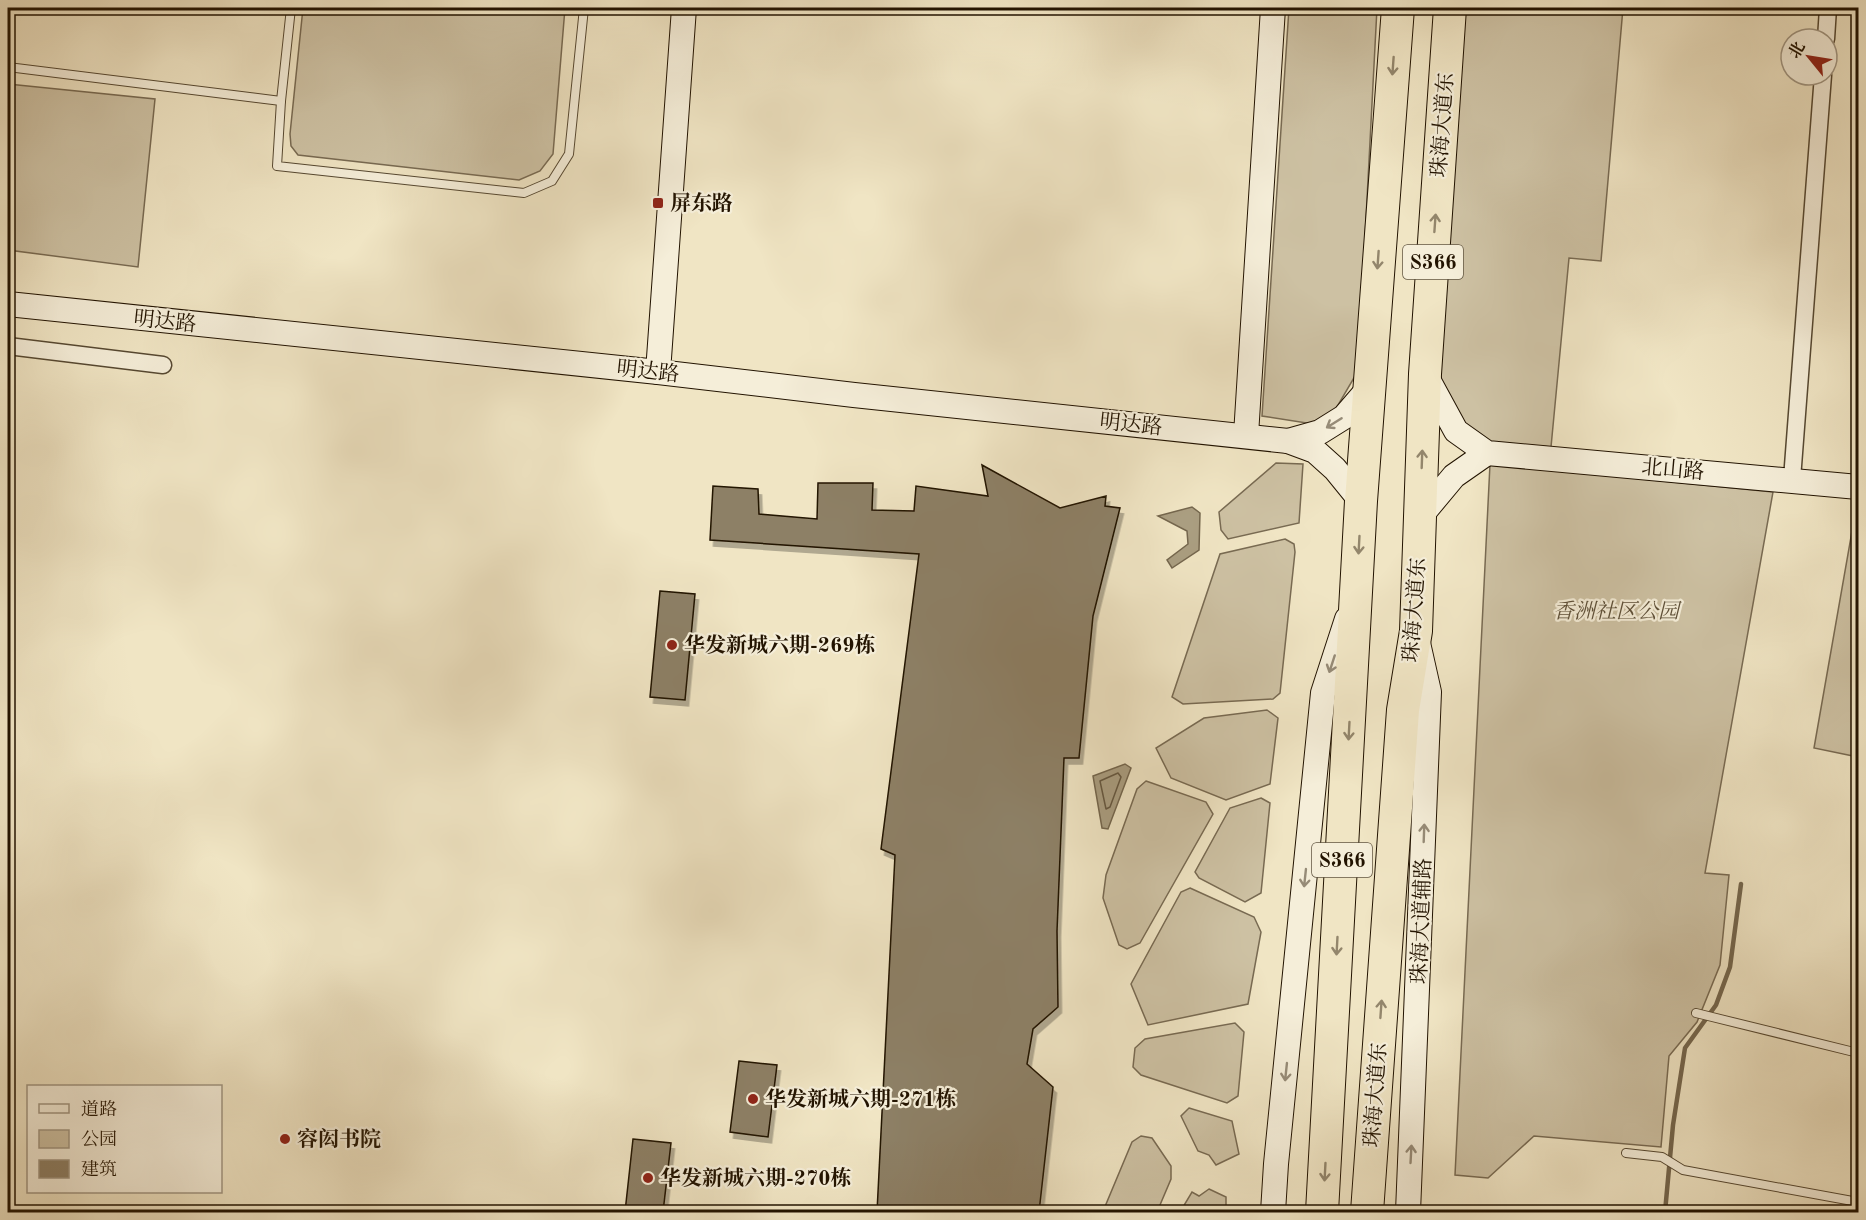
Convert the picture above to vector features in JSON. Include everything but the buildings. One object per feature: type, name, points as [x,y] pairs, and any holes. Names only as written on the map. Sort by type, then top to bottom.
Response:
[{"type":"highway","name":"S366","points":[[1322,1212],[1361,501],[1398,8]]},
{"type":"highway","name":"珠海大道东","points":[[1367,1212],[1403,710],[1416,631],[1425,374],[1450,8]]},
{"type":"street","points":[[658,372],[684,8]]},
{"type":"street","points":[[1246,435],[1273,8]]},
{"type":"street","points":[[1827,27],[1828,8]]},
{"type":"street","points":[[1792,479],[1822,87]]},
{"type":"street","name":"明达路","points":[[8,304],[1288,441],[1315,451],[1335,469],[1361,501]]},
{"type":"street","points":[[8,346],[163,365]]},
{"type":"street","points":[[1419,518],[1454,476],[1487,453],[1456,431],[1425,374]]},
{"type":"street","name":"明达路","points":[[1288,441],[1320,432],[1344,417],[1369,388]]},
{"type":"street","name":"北山路","points":[[1487,453],[1858,486]]},
{"type":"street","points":[[1274,1212],[1276,1164],[1323,693],[1356,588]]},
{"type":"street","name":"珠海大道辅路","points":[[1408,1212],[1429,692],[1416,631]]},
{"type":"lane","points":[[291,8],[281,100],[277,166],[524,193],[552,181],[569,154],[584,8]]},
{"type":"lane","points":[[8,67],[281,100]]},
{"type":"lane","points":[[1699,1014],[1858,1053]]},
{"type":"lane","points":[[1626,1153],[1664,1158],[1683,1170],[1858,1202]]},
{"type":"green space","points":[[303,8],[565,8],[553,154],[540,171],[519,180],[298,155],[291,146],[290,134]]},
{"type":"green space","points":[[1289,8],[1377,8],[1358,371],[1334,412],[1313,424],[1262,416]]},
{"type":"green space","points":[[1455,8],[1623,8],[1601,261],[1569,258],[1551,447],[1490,442],[1462,428],[1430,372]]},
{"type":"green space","points":[[8,84],[155,99],[138,267],[8,250]]},
{"type":"green space","points":[[1276,463],[1303,464],[1299,523],[1228,539],[1221,530],[1219,512]]},
{"type":"green space","name":"香洲社区公园","points":[[1490,464],[1773,492],[1705,873],[1729,875],[1720,965],[1697,1022],[1669,1056],[1661,1147],[1534,1136],[1488,1178],[1455,1175]]},
{"type":"green space","points":[[1858,497],[1858,757],[1814,748]]},
{"type":"green space","points":[[1285,539],[1294,544],[1295,552],[1280,693],[1273,699],[1183,704],[1172,697],[1220,554]]},
{"type":"green space","points":[[1267,710],[1278,718],[1270,784],[1226,800],[1171,778],[1156,748],[1204,718]]},
{"type":"green space","points":[[1146,781],[1206,802],[1213,814],[1140,943],[1127,949],[1119,945],[1103,898],[1106,875],[1137,789]]},
{"type":"green space","points":[[1261,798],[1270,803],[1261,893],[1245,902],[1199,878],[1195,872],[1230,808]]},
{"type":"green space","points":[[1190,888],[1254,917],[1261,932],[1248,1004],[1148,1025],[1131,984],[1181,892]]},
{"type":"green space","points":[[1235,1023],[1244,1032],[1238,1096],[1227,1103],[1141,1075],[1133,1067],[1135,1048],[1145,1039]]},
{"type":"green space","points":[[1189,1108],[1232,1121],[1239,1154],[1216,1165],[1209,1155],[1198,1151],[1181,1116]]},
{"type":"green space","points":[[1141,1136],[1152,1138],[1171,1166],[1171,1179],[1157,1212],[1104,1212],[1132,1142]]},
{"type":"green space","points":[[1209,1189],[1226,1197],[1226,1212],[1180,1212],[1192,1192],[1199,1196]]},
{"type":"water","points":[[1192,507],[1200,513],[1199,550],[1172,568],[1167,560],[1188,544],[1187,531],[1158,516]]},
{"type":"water","points":[[1125,764],[1131,768],[1108,829],[1102,828],[1093,776]]},
{"type":"waterway","points":[[1665,1212],[1673,1125],[1685,1048],[1716,1005],[1730,967],[1741,884]]},
{"type":"place","name":"屏东路","points":[[658,203]]},
{"type":"place","name":"华发新城六期-269栋","points":[[672,645]]},
{"type":"place","name":"华发新城六期-271栋","points":[[753,1099]]},
{"type":"place","name":"容闳书院","points":[[285,1139]]},
{"type":"place","name":"华发新城六期-270栋","points":[[648,1178]]}]
